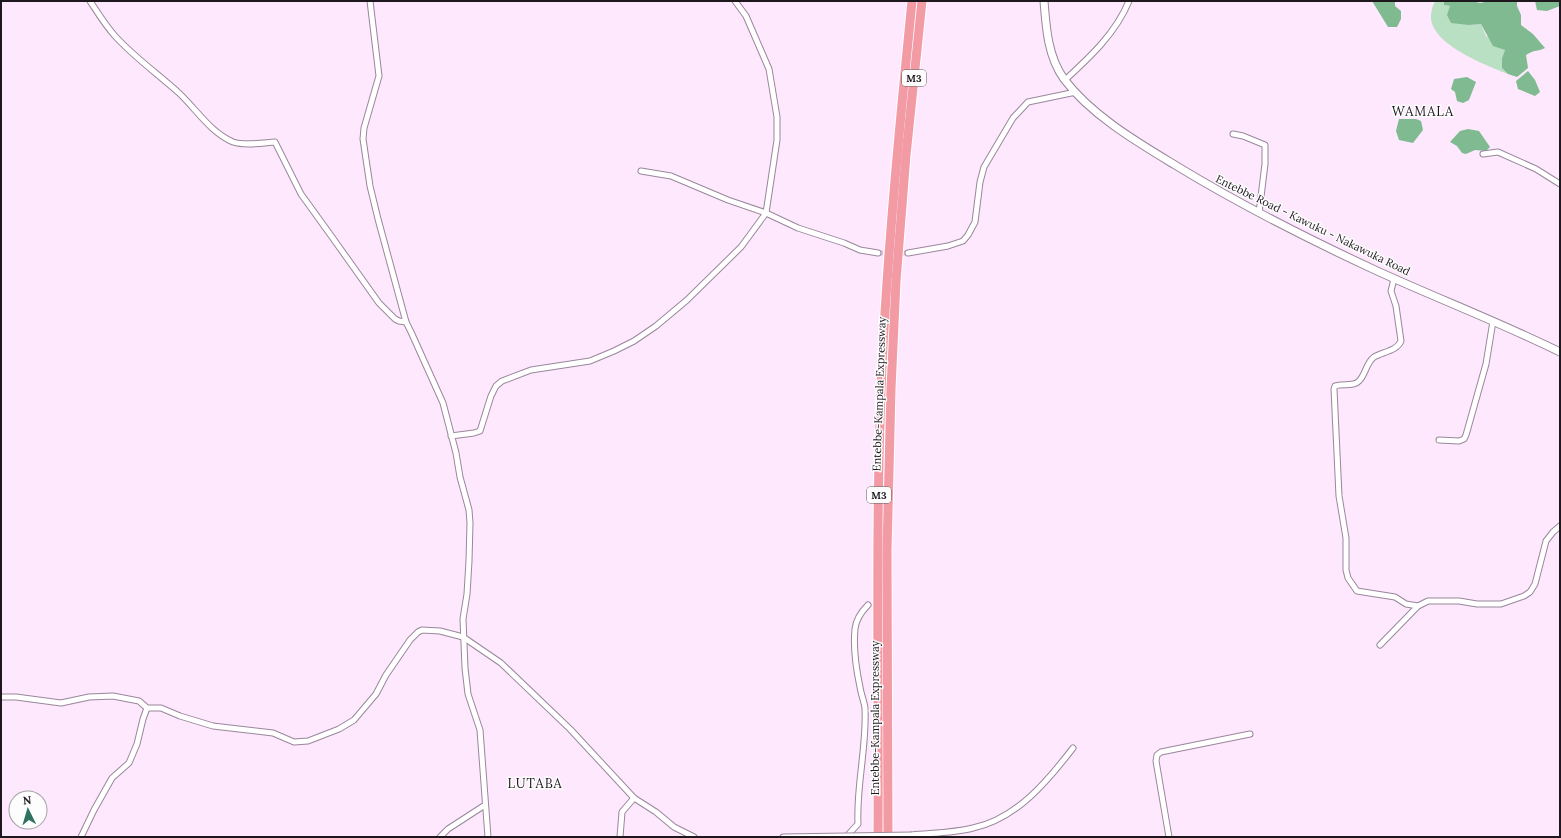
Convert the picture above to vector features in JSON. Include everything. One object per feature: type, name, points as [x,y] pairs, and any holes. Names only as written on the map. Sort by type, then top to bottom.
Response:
[{"type":"highway","name":"Entebbe-Kampala Expressway","points":[[878,837],[878,529],[882,365],[896,161],[912,1]]},
{"type":"highway","name":"Entebbe-Kampala Expressway","points":[[888,837],[887,560],[891,389],[896,281],[922,1]]},
{"type":"main road","name":"Entebbe Road - Kawuku - Nakawuka Road","points":[[1044,1],[1049,43],[1056,65],[1065,80],[1076,92],[1104,119],[1122,132],[1214,189],[1259,213],[1394,279],[1493,321],[1560,352]]},
{"type":"street","points":[[90,1],[116,37],[180,94],[200,118],[234,142],[242,144],[275,142],[301,194],[332,237],[388,313],[395,319],[406,322]]},
{"type":"street","points":[[370,1],[379,76],[364,128],[363,139],[370,186],[406,322],[443,403],[461,483],[469,510],[469,567],[463,619],[463,637],[468,694],[480,730],[488,837]]},
{"type":"street","points":[[451,436],[480,431],[491,396],[496,386],[502,381],[531,370],[590,361],[634,341],[656,326],[687,300],[741,246],[766,213],[778,128],[777,117],[769,69],[746,16],[735,1]]},
{"type":"street","points":[[1065,80],[1091,55],[1109,34],[1121,18],[1129,1]]},
{"type":"street","points":[[908,253],[944,247],[963,241],[968,235],[974,222],[980,182],[984,167],[1013,118],[1028,102],[1076,92]]},
{"type":"street","points":[[1234,134],[1244,136],[1265,145],[1265,164],[1259,213]]},
{"type":"street","points":[[1483,154],[1498,152],[1536,169],[1560,184]]},
{"type":"street","points":[[641,171],[671,176],[728,200],[766,213],[798,228],[844,243],[860,250],[878,252]]},
{"type":"street","points":[[1394,279],[1391,291],[1396,306],[1401,341],[1400,344],[1396,348],[1375,357],[1370,361],[1359,382],[1354,384],[1338,385],[1335,386],[1334,389],[1339,496],[1346,538],[1346,570],[1353,586],[1357,591],[1395,597],[1406,604],[1418,606]]},
{"type":"street","points":[[1439,440],[1459,441],[1464,439],[1466,435],[1486,364],[1493,321]]},
{"type":"street","points":[[1380,645],[1418,606],[1428,601],[1501,604],[1524,596],[1530,592],[1535,584],[1546,541],[1560,526]]},
{"type":"street","points":[[846,836],[858,824],[857,809],[865,736],[864,706],[856,662],[855,634],[857,619],[868,605]]},
{"type":"street","points":[[1,697],[16,697],[61,703],[89,697],[113,696],[139,701],[147,708],[161,708],[180,716],[213,726],[273,733],[294,742],[308,741],[354,720],[376,694],[396,660],[418,632],[428,629],[463,637],[501,663],[570,729],[634,798],[656,812],[674,827],[694,837]]},
{"type":"street","points":[[81,837],[112,778],[129,763],[137,744],[142,719],[147,708]]},
{"type":"street","points":[[1169,837],[1156,762],[1157,755],[1161,752],[1250,734]]},
{"type":"street","points":[[783,837],[912,834],[972,829],[991,823],[1005,816],[1024,803],[1061,764],[1073,748]]},
{"type":"street","points":[[620,837],[622,812],[634,798]]},
{"type":"street","points":[[440,837],[485,805]]},
{"type":"green space","points":[[1372,1],[1395,1],[1395,6],[1401,11],[1401,19],[1397,27],[1388,27]]},
{"type":"green space","points":[[1436,1],[1444,1],[1444,5],[1451,6],[1469,25],[1481,24],[1486,36],[1505,50],[1502,58],[1502,68],[1508,74],[1460,52],[1439,35],[1433,25],[1431,15]]},
{"type":"green space","points":[[1444,1],[1472,1],[1480,3],[1489,1],[1517,1],[1517,6],[1521,15],[1521,25],[1533,34],[1545,48],[1526,55],[1528,68],[1517,77],[1508,74],[1502,68],[1502,58],[1505,50],[1493,46],[1481,24],[1469,25],[1451,23],[1447,15],[1450,6],[1444,5]]},
{"type":"green space","points":[[1535,1],[1560,1],[1560,6],[1547,11],[1537,10]]},
{"type":"green space","points":[[1528,71],[1535,80],[1540,92],[1535,96],[1518,89],[1516,81]]},
{"type":"green space","points":[[1467,77],[1476,82],[1469,100],[1463,103],[1457,101],[1455,92],[1451,89],[1454,79]]},
{"type":"green space","points":[[1399,119],[1416,119],[1421,121],[1423,130],[1413,143],[1399,140],[1396,131]]},
{"type":"green space","points":[[1468,129],[1479,131],[1490,147],[1486,151],[1475,150],[1466,154],[1462,153],[1457,146],[1450,142],[1460,131]]},
{"type":"tunnel","points":[[878,253],[908,253]]},
{"type":"district","name":"WAMALA","points":[[1423,111]]},
{"type":"district","name":"LUTABA","points":[[535,783]]}]
